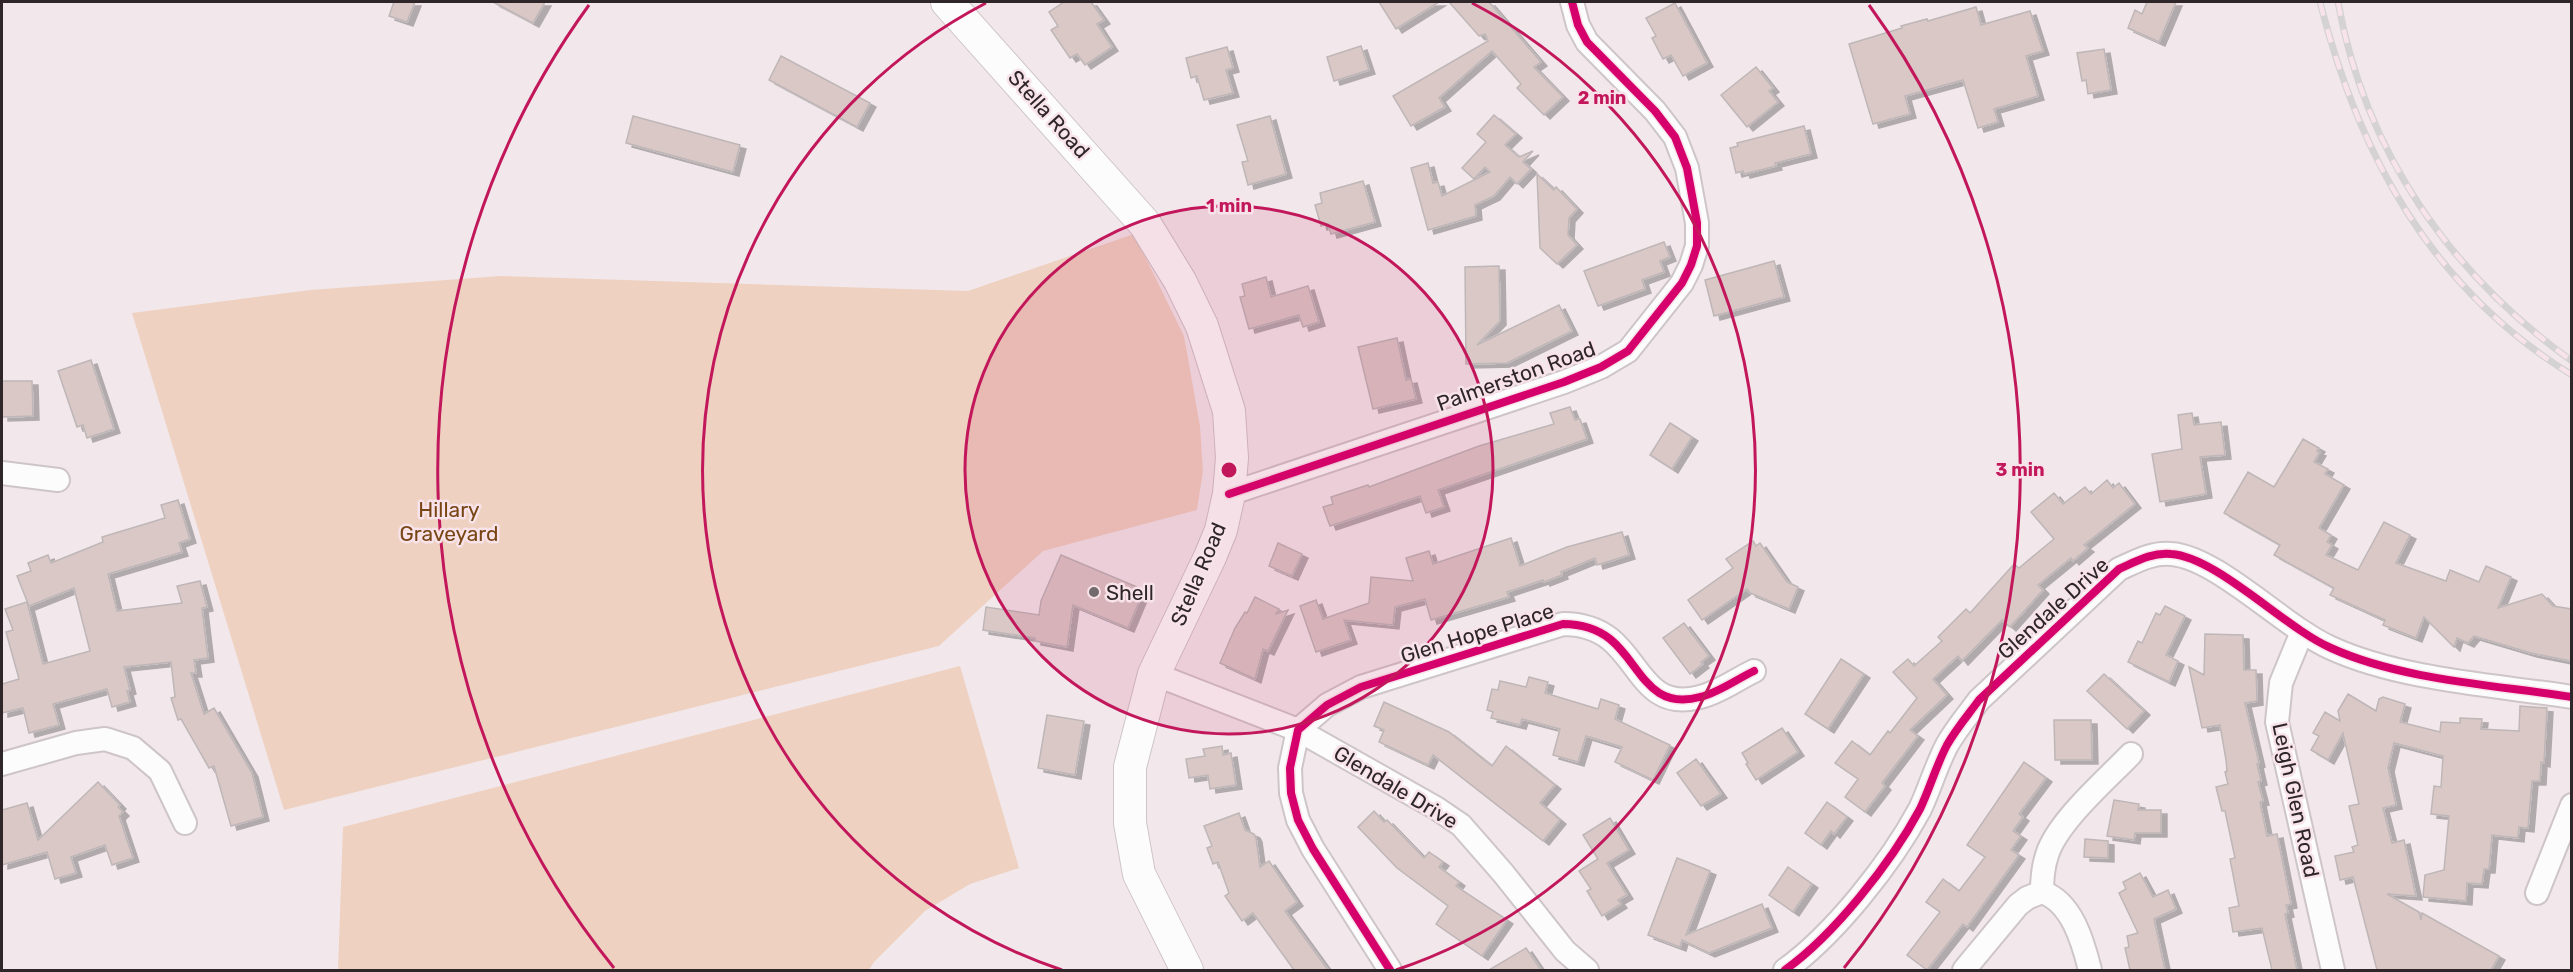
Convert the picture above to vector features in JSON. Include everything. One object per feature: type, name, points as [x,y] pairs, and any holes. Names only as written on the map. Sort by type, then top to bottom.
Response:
[{"type":"main road","name":"Stella Road","points":[[947,2],[1145,224],[1180,282],[1209,344],[1229,411],[1232,458],[1221,530],[1154,674],[1130,767],[1130,823],[1139,874],[1187,970]]},
{"type":"street","name":"Palmerston Road","points":[[1228,494],[1564,382],[1601,367],[1628,351],[1682,283],[1691,265],[1696,246],[1697,223],[1682,151],[1666,124],[1587,42],[1578,25],[1572,2]]},
{"type":"street","points":[[2,473],[58,480]]},
{"type":"street","name":"Glendale Drive","points":[[1785,970],[1825,937],[1884,865],[1920,807],[1946,747],[1979,700],[2119,569],[2145,557],[2171,554],[2193,560],[2216,572],[2302,632],[2330,648],[2416,673],[2571,697]]},
{"type":"street","name":"Glen Hope Place","points":[[1298,730],[1327,705],[1361,687],[1563,624],[1578,624],[1609,639],[1619,648],[1650,688],[1665,696],[1680,699],[1700,697],[1754,671]]},
{"type":"street","name":"Leigh Glen Road","points":[[2302,632],[2281,683],[2277,722],[2333,970]]},
{"type":"street","name":"Glendale Drive","points":[[1154,674],[1298,730],[1403,788],[1461,825],[1503,873],[1565,951],[1587,970]]},
{"type":"street","points":[[1298,730],[1290,768],[1291,792],[1298,820],[1312,849],[1390,970]]},
{"type":"street","points":[[2,764],[76,743],[105,739],[133,748],[160,771],[186,823]]},
{"type":"street","points":[[2042,892],[2043,870],[2054,839],[2064,824],[2131,754]]},
{"type":"street","points":[[2537,893],[2571,805]]},
{"type":"street","points":[[1964,970],[2018,905],[2027,898],[2042,892],[2058,899],[2070,915],[2090,970]]},
{"type":"green space","name":"Hillary Graveyard","points":[[1134,234],[1184,336],[1200,426],[1203,471],[1197,510],[1043,551],[939,646],[284,810],[132,313],[310,290],[501,276],[968,291]]},
{"type":"green space","points":[[960,666],[1019,868],[970,884],[925,911],[874,962],[869,970],[338,970],[343,827]]},
{"type":"building","points":[[394,2],[415,2],[407,22],[389,16]]},
{"type":"building","points":[[493,2],[545,2],[533,23]]},
{"type":"building","points":[[1064,2],[1091,2],[1104,20],[1097,24],[1112,47],[1085,65],[1077,54],[1070,58],[1051,30],[1058,26],[1049,12]]},
{"type":"building","points":[[1379,2],[1439,2],[1396,29]]},
{"type":"building","points":[[1449,2],[1489,2],[1541,62],[1534,67],[1563,97],[1544,115],[1517,88],[1521,84],[1492,51],[1439,98],[1445,107],[1411,126],[1393,96],[1488,41],[1485,34],[1479,36]]},
{"type":"building","points":[[2147,2],[2176,2],[2159,42],[2128,28],[2135,10],[2142,14]]},
{"type":"building","points":[[1675,3],[1707,63],[1683,76],[1671,55],[1663,59],[1652,38],[1656,36],[1646,18]]},
{"type":"building","points":[[1976,7],[1981,25],[2030,11],[2043,51],[2026,56],[2038,96],[1994,109],[1998,122],[1978,128],[1963,80],[1905,96],[1910,114],[1873,124],[1849,44],[1902,28],[1901,26]]},
{"type":"building","points":[[1361,46],[1369,70],[1334,81],[1327,57]]},
{"type":"building","points":[[1227,47],[1233,68],[1226,70],[1233,93],[1204,100],[1197,76],[1191,78],[1186,58]]},
{"type":"building","points":[[2104,49],[2111,90],[2088,94],[2086,80],[2082,81],[2077,53]]},
{"type":"building","points":[[781,56],[870,103],[857,127],[769,80]]},
{"type":"building","points":[[1756,67],[1773,88],[1769,91],[1778,102],[1747,127],[1721,95]]},
{"type":"building","points":[[1494,115],[1516,134],[1505,145],[1519,157],[1533,151],[1523,162],[1531,169],[1517,184],[1510,177],[1494,196],[1475,205],[1476,216],[1428,230],[1411,168],[1428,163],[1433,183],[1438,182],[1442,196],[1490,172],[1485,167],[1474,179],[1462,168],[1486,142],[1477,134]]},
{"type":"building","points":[[633,116],[740,145],[733,172],[626,143]]},
{"type":"building","points":[[1270,116],[1286,174],[1248,185],[1242,162],[1248,161],[1237,125]]},
{"type":"building","points":[[1804,126],[1811,154],[1775,163],[1776,166],[1744,174],[1743,171],[1736,173],[1730,148],[1738,146],[1737,143]]},
{"type":"building","points":[[1537,174],[1554,190],[1556,187],[1577,209],[1569,218],[1568,235],[1577,245],[1557,264],[1540,248]]},
{"type":"building","points":[[1363,181],[1375,222],[1331,234],[1328,224],[1321,226],[1315,205],[1322,203],[1320,193]]},
{"type":"building","points":[[1664,242],[1670,257],[1660,261],[1664,272],[1642,280],[1645,289],[1598,306],[1584,271]]},
{"type":"building","points":[[1774,261],[1784,297],[1714,316],[1705,280]]},
{"type":"building","points":[[1499,266],[1500,321],[1477,345],[1559,305],[1572,331],[1507,363],[1466,364],[1465,267]]},
{"type":"building","points":[[1266,277],[1271,297],[1308,286],[1319,322],[1303,327],[1299,315],[1249,329],[1240,297],[1245,296],[1242,284]]},
{"type":"building","points":[[1397,338],[1406,380],[1411,379],[1416,399],[1373,409],[1358,347]]},
{"type":"building","points":[[91,360],[114,429],[87,438],[83,425],[77,427],[58,371]]},
{"type":"building","points":[[2,381],[32,381],[33,416],[2,417]]},
{"type":"building","points":[[1570,407],[1575,420],[1580,419],[1587,439],[1438,490],[1444,507],[1426,513],[1420,496],[1330,526],[1323,507],[1333,504],[1331,497],[1368,485],[1369,487],[1479,446],[1554,424],[1550,413]]},
{"type":"building","points":[[2192,413],[2194,425],[2221,422],[2225,455],[2200,457],[2206,494],[2160,502],[2152,454],[2182,449],[2178,415]]},
{"type":"building","points":[[1670,423],[1692,437],[1672,469],[1650,455]]},
{"type":"building","points":[[2303,439],[2319,448],[2317,451],[2320,452],[2314,462],[2328,469],[2325,474],[2344,485],[2319,528],[2331,535],[2327,542],[2332,545],[2326,555],[2358,570],[2384,522],[2410,535],[2396,563],[2446,581],[2450,570],[2479,582],[2486,566],[2511,577],[2498,608],[2542,594],[2553,606],[2571,609],[2571,661],[2531,653],[2474,636],[2468,643],[2457,638],[2454,647],[2424,617],[2416,638],[2383,625],[2385,620],[2330,595],[2334,588],[2274,555],[2280,545],[2224,513],[2248,472],[2274,487]]},
{"type":"building","points":[[2107,480],[2113,488],[2119,483],[2135,504],[2084,545],[2088,548],[2073,561],[2071,558],[2038,585],[2043,590],[2010,627],[2002,620],[1962,661],[1958,656],[1933,679],[1947,695],[1910,730],[1918,736],[1882,783],[1885,786],[1865,812],[1845,797],[1858,779],[1835,763],[1852,741],[1870,755],[1917,698],[1893,672],[1908,659],[1914,666],[1942,641],[1938,637],[1966,609],[1970,613],[2014,564],[2019,568],[2054,539],[2031,512],[2054,493],[2063,504],[2085,487],[2091,494]]},
{"type":"building","points":[[178,500],[190,539],[179,543],[182,552],[108,574],[117,611],[182,603],[177,586],[200,581],[207,607],[202,608],[208,658],[194,660],[196,673],[191,673],[204,714],[214,708],[252,773],[263,817],[231,826],[214,766],[209,768],[181,719],[178,720],[171,698],[175,697],[171,662],[124,667],[130,690],[127,691],[130,702],[112,707],[107,689],[53,704],[59,725],[29,733],[23,708],[2,713],[2,684],[19,679],[6,632],[13,630],[5,609],[27,602],[43,664],[90,651],[74,588],[29,606],[17,576],[31,571],[28,563],[48,555],[51,563],[103,542],[102,537],[165,518],[161,505]]},
{"type":"building","points":[[1622,532],[1629,555],[1597,565],[1595,558],[1561,572],[1562,575],[1544,582],[1543,580],[1507,592],[1509,597],[1431,620],[1425,599],[1395,607],[1393,625],[1344,620],[1351,640],[1316,652],[1300,606],[1316,600],[1323,619],[1369,603],[1371,577],[1413,581],[1406,558],[1429,551],[1433,564],[1511,538],[1520,566],[1567,547]]},
{"type":"building","points":[[1753,541],[1756,546],[1760,543],[1787,582],[1798,587],[1789,609],[1750,593],[1747,589],[1702,620],[1688,600],[1733,568],[1726,559]]},
{"type":"building","points":[[1278,543],[1302,554],[1292,576],[1269,566]]},
{"type":"building","points":[[1061,555],[1144,590],[1128,628],[1073,605],[1067,647],[1035,641],[1035,638],[983,630],[986,607],[1039,615],[1041,601]]},
{"type":"building","points":[[1255,597],[1279,609],[1276,614],[1288,610],[1268,651],[1263,649],[1255,679],[1220,663],[1235,628],[1245,612],[1247,613]]},
{"type":"building","points":[[2165,606],[2185,616],[2166,655],[2178,661],[2169,682],[2128,662],[2138,641],[2142,643],[2156,613],[2160,615]]},
{"type":"building","points":[[1684,623],[1709,656],[1690,674],[1663,638]]},
{"type":"building","points":[[2205,634],[2243,635],[2244,670],[2256,670],[2257,701],[2245,703],[2259,763],[2257,764],[2261,781],[2258,782],[2263,801],[2260,802],[2267,836],[2277,834],[2291,904],[2286,905],[2288,913],[2285,914],[2297,970],[2272,970],[2262,928],[2233,932],[2229,908],[2239,906],[2230,859],[2235,858],[2225,811],[2222,811],[2216,787],[2228,784],[2225,772],[2227,771],[2226,760],[2220,725],[2202,728],[2189,667],[2204,675]]},
{"type":"building","points":[[1841,659],[1864,674],[1828,729],[1805,714]]},
{"type":"building","points":[[2104,674],[2144,711],[2127,729],[2087,691]]},
{"type":"building","points":[[1529,677],[1548,682],[1545,693],[1598,709],[1601,699],[1619,705],[1615,719],[1670,745],[1653,780],[1615,762],[1622,747],[1586,736],[1578,762],[1553,755],[1560,729],[1522,719],[1520,725],[1491,718],[1493,712],[1487,710],[1492,689],[1498,690],[1500,681],[1526,687]]},
{"type":"building","points":[[2348,694],[2376,711],[2379,699],[2383,697],[2405,704],[2400,722],[2440,732],[2441,722],[2460,723],[2460,718],[2482,719],[2481,729],[2519,731],[2520,706],[2547,708],[2544,763],[2541,762],[2540,781],[2532,781],[2528,828],[2519,827],[2518,838],[2492,835],[2489,869],[2484,869],[2482,884],[2467,883],[2466,901],[2423,897],[2425,875],[2444,870],[2449,816],[2431,814],[2434,786],[2441,787],[2443,756],[2394,743],[2388,768],[2396,805],[2383,808],[2392,843],[2404,840],[2416,896],[2387,894],[2419,912],[2421,920],[2422,913],[2499,956],[2491,970],[2377,970],[2353,877],[2340,880],[2335,856],[2354,852],[2352,847],[2358,845],[2349,806],[2359,804],[2343,733],[2328,760],[2311,750],[2319,736],[2313,733],[2325,712],[2340,721],[2338,711]]},
{"type":"building","points":[[1384,702],[1449,732],[1492,766],[1506,746],[1555,785],[1540,803],[1560,820],[1543,841],[1433,755],[1428,765],[1379,742],[1384,730],[1374,726]]},
{"type":"building","points":[[1047,715],[1084,721],[1075,775],[1038,768]]},
{"type":"building","points":[[2054,720],[2091,720],[2092,760],[2055,760]]},
{"type":"building","points":[[1782,728],[1798,752],[1756,780],[1742,753]]},
{"type":"building","points":[[1222,746],[1223,755],[1231,753],[1236,785],[1210,789],[1208,775],[1189,778],[1186,759],[1205,756],[1203,749]]},
{"type":"building","points":[[1696,759],[1721,794],[1701,806],[1677,773]]},
{"type":"building","points":[[2024,762],[2046,778],[2019,814],[2023,817],[2013,831],[2021,836],[2011,850],[2019,855],[1967,927],[1963,924],[1927,970],[1907,955],[1940,912],[1926,902],[1943,879],[1959,891],[1985,857],[1967,845]]},
{"type":"building","points":[[98,782],[120,805],[118,807],[123,812],[119,816],[133,858],[112,865],[105,845],[71,857],[76,873],[55,879],[47,852],[2,865],[2,810],[27,803],[38,840]]},
{"type":"building","points":[[2114,800],[2139,804],[2138,810],[2161,810],[2161,833],[2135,833],[2134,840],[2107,836]]},
{"type":"building","points":[[1827,802],[1847,817],[1834,834],[1831,831],[1821,845],[1805,833]]},
{"type":"building","points":[[1374,811],[1384,822],[1387,820],[1424,858],[1429,852],[1443,862],[1439,867],[1459,882],[1456,886],[1507,920],[1482,956],[1436,924],[1448,906],[1397,868],[1358,827]]},
{"type":"building","points":[[1239,813],[1245,830],[1254,834],[1256,838],[1260,867],[1269,861],[1297,902],[1285,911],[1328,970],[1294,970],[1253,913],[1242,921],[1225,896],[1229,893],[1218,862],[1213,864],[1207,848],[1212,846],[1204,826]]},
{"type":"building","points":[[1610,818],[1629,850],[1607,863],[1627,895],[1618,900],[1621,904],[1602,916],[1587,891],[1591,889],[1579,871],[1598,859],[1583,835]]},
{"type":"building","points":[[2085,839],[2108,841],[2108,858],[2084,857]]},
{"type":"building","points":[[1677,858],[1710,871],[1686,935],[1762,904],[1772,928],[1709,953],[1682,940],[1680,947],[1648,935]]},
{"type":"building","points":[[1788,867],[1812,884],[1793,912],[1769,895]]},
{"type":"building","points":[[2140,873],[2153,897],[2168,890],[2176,909],[2154,919],[2165,970],[2130,970],[2125,948],[2129,947],[2127,936],[2138,933],[2119,893],[2126,889],[2123,882]]},
{"type":"building","points":[[1526,948],[1541,970],[1489,970]]},
{"type":"railway","points":[[2320,2],[2336,59],[2356,113],[2380,165],[2408,214],[2441,260],[2479,302],[2523,341],[2572,375]]},
{"type":"railway","points":[[2338,2],[2351,57],[2369,109],[2391,158],[2419,204],[2451,248],[2487,289],[2572,361]]},
{"type":"cycle path","points":[[1229,494],[1564,382],[1601,367],[1628,351],[1682,283],[1697,246],[1697,223],[1687,168],[1675,137],[1655,111],[1587,42],[1578,25],[1572,2]]},
{"type":"cycle path","points":[[1785,970],[1823,938],[1842,918],[1894,852],[1920,809],[1947,745],[1979,700],[2119,569],[2144,558],[2171,554],[2189,558],[2209,567],[2313,638],[2358,659],[2449,680],[2572,697]]},
{"type":"cycle path","points":[[1390,970],[1313,849],[1298,820],[1291,793],[1290,768],[1298,730],[1327,705],[1361,687],[1563,624],[1588,627],[1605,635],[1621,649],[1647,683],[1668,697],[1682,700],[1707,695],[1754,671]]},
{"type":"place","name":"Shell","points":[[1094,592]]}]
